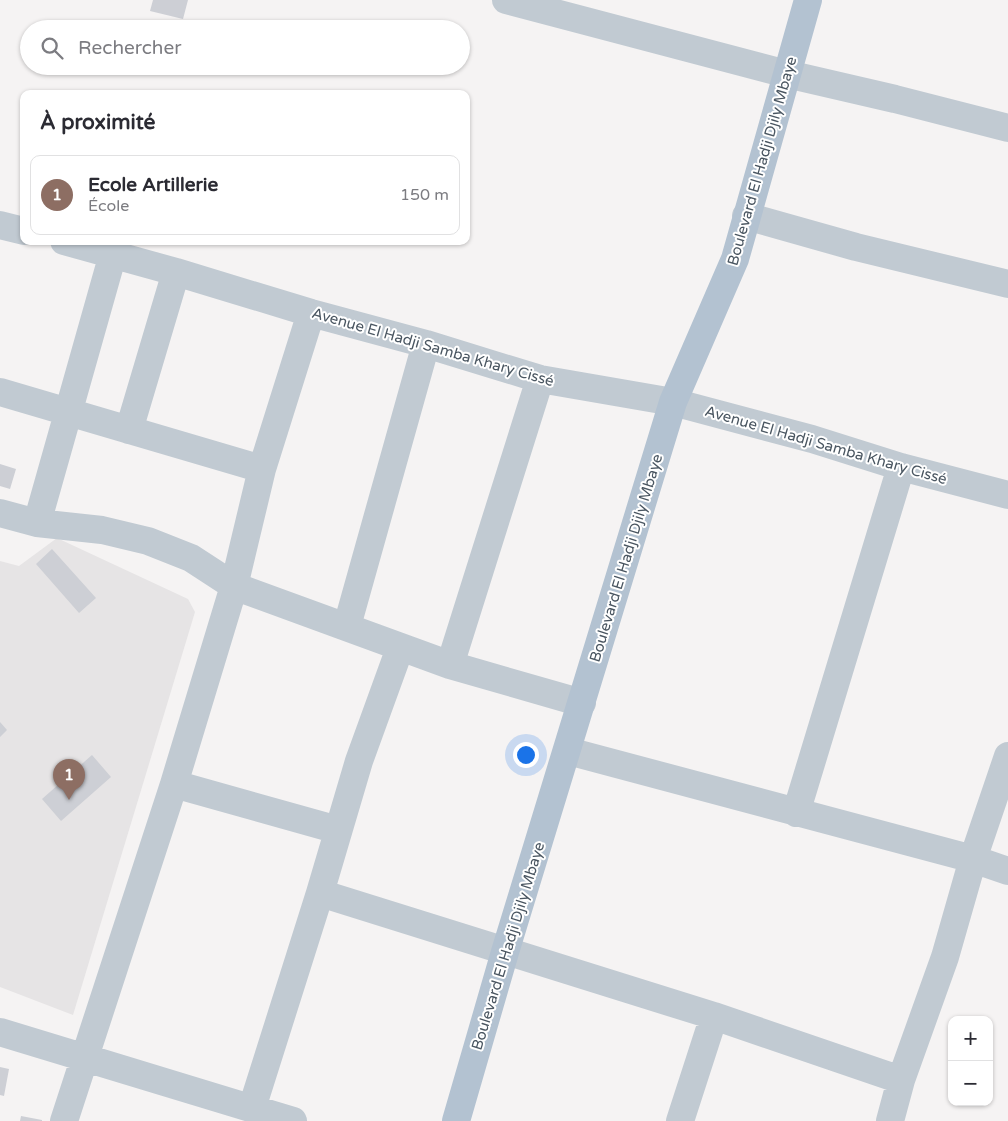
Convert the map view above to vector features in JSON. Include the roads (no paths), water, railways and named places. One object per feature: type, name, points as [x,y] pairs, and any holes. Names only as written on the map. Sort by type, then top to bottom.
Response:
[{"type":"main road","name":"Boulevard El Hadji Djily Mbaye","points":[[456,1121],[505,952],[674,402],[735,259],[808,0]]},
{"type":"street","points":[[506,0],[788,74],[1008,128]]},
{"type":"street","points":[[746,216],[856,247],[1008,284]]},
{"type":"street","points":[[0,225],[20,230]]},
{"type":"street","name":"Avenue El Hadji Samba Khary Cissé","points":[[79,245],[310,313],[426,344],[540,379],[674,402],[1008,495]]},
{"type":"street","points":[[38,523],[113,254]]},
{"type":"street","points":[[130,430],[176,272]]},
{"type":"street","points":[[64,1121],[174,784],[234,586],[262,469],[310,313]]},
{"type":"street","points":[[346,626],[426,344]]},
{"type":"street","points":[[450,666],[540,379]]},
{"type":"street","points":[[0,392],[262,469]]},
{"type":"street","points":[[796,813],[902,467]]},
{"type":"street","points":[[0,513],[38,523],[102,530],[148,541],[190,558],[234,586],[346,626],[400,648],[450,666],[582,703]]},
{"type":"street","points":[[252,1108],[320,893],[359,761],[400,648]]},
{"type":"street","points":[[568,751],[973,859],[1008,871]]},
{"type":"street","points":[[890,1121],[901,1080],[944,957],[973,859],[1008,756]]},
{"type":"street","points":[[174,784],[338,830]]},
{"type":"street","points":[[320,893],[714,1016],[901,1080]]},
{"type":"street","points":[[680,1121],[714,1016]]},
{"type":"street","points":[[0,1032],[293,1121]]},
{"type":"place","name":"Ecole Artillerie","points":[[69,800]]}]
